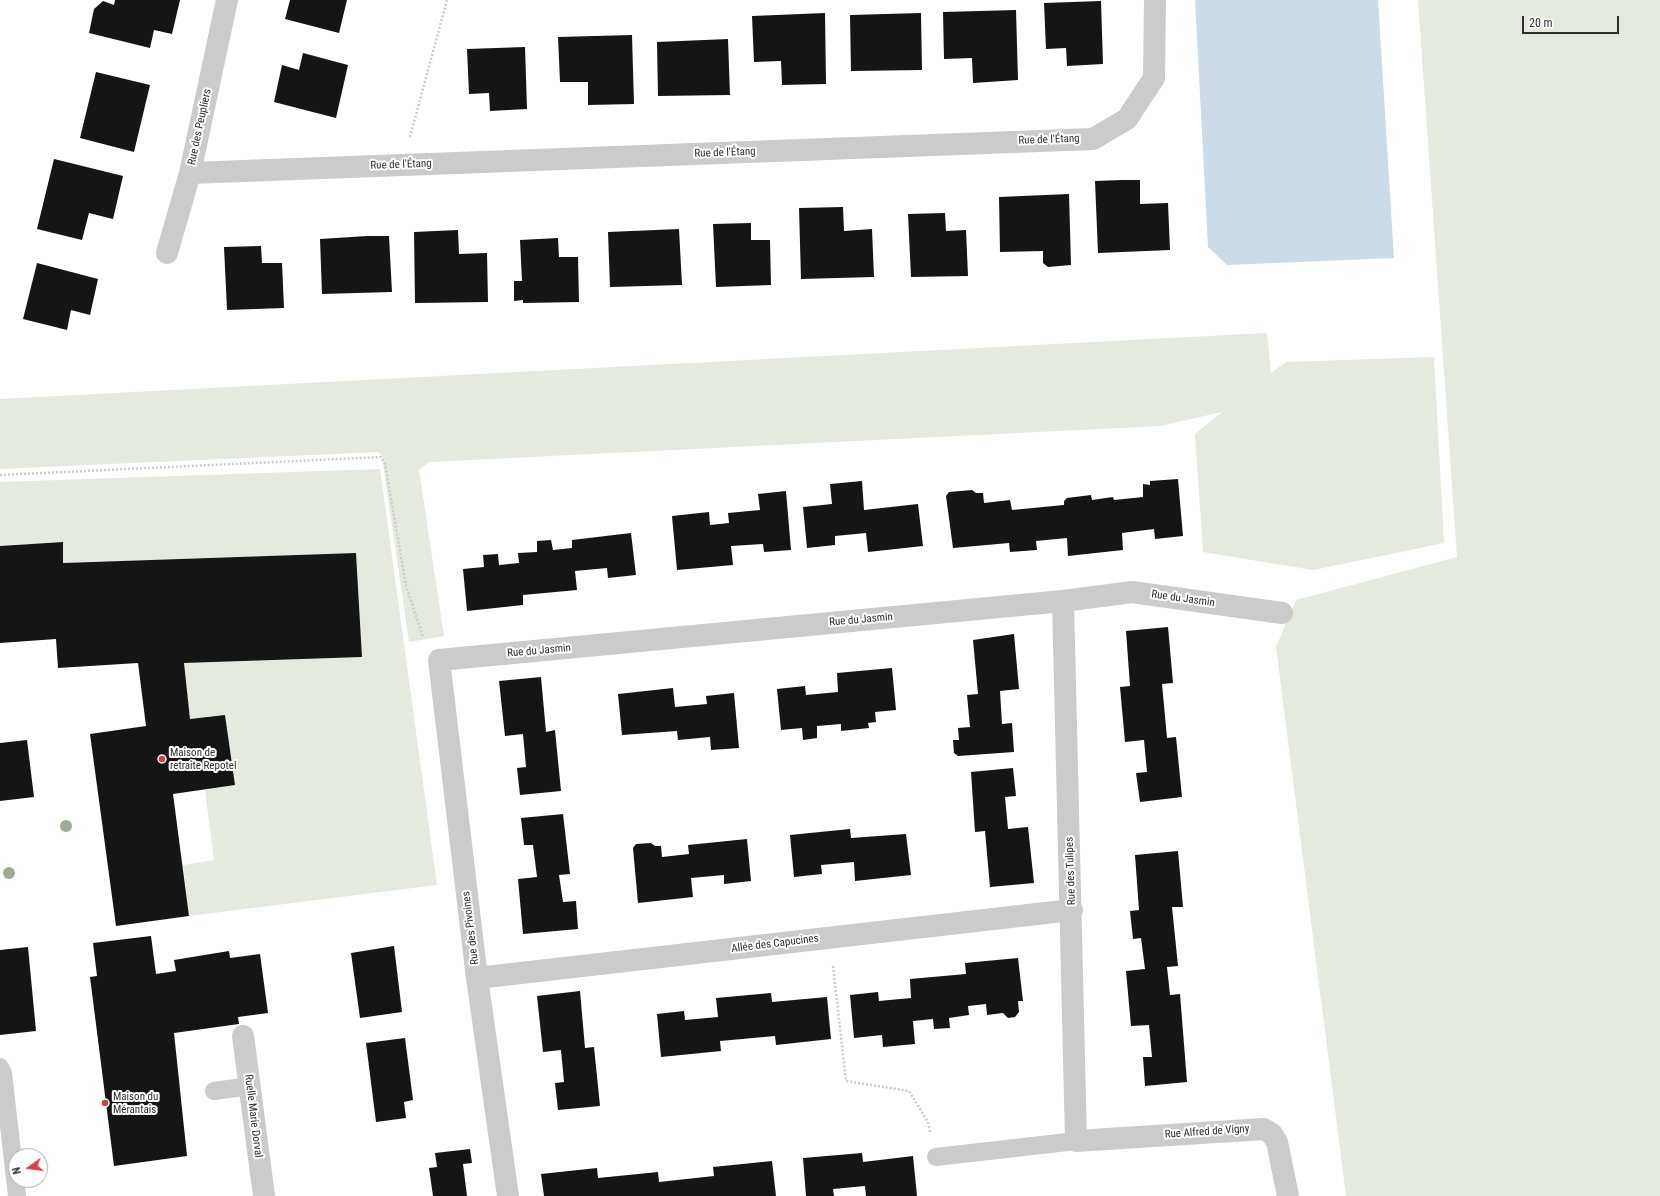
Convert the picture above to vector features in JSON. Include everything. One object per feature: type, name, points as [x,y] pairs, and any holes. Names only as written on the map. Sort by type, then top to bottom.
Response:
[{"type":"street","name":"Rue des Peupliers","points":[[167,253],[190,173],[227,0]]},
{"type":"street","name":"Rue de l'Étang","points":[[190,173],[1093,138],[1127,119],[1154,78],[1155,0]]},
{"type":"street","name":"Rue du Jasmin","points":[[439,660],[1063,601],[1132,592],[1282,613]]},
{"type":"street","name":"Rue des Tulipes","points":[[1063,601],[1072,910],[1076,1141]]},
{"type":"street","name":"Rue des Pivoines","points":[[439,660],[478,978],[508,1196]]},
{"type":"street","name":"Allée des Capucines","points":[[478,978],[1072,910]]},
{"type":"street","name":"Ruelle Marie Dorval","points":[[243,1036],[264,1196]]},
{"type":"street","name":"Rue Alfred de Vigny","points":[[1076,1141],[1264,1129],[1272,1134],[1277,1142],[1288,1196]]},
{"type":"lane","points":[[0,1067],[3,1073],[17,1196]]},
{"type":"lane","points":[[214,1091],[250,1086]]},
{"type":"lane","points":[[936,1157],[1076,1141]]},
{"type":"path","points":[[403,165],[447,0]]},
{"type":"path","points":[[0,475],[381,457],[385,464],[406,586],[426,641]]},
{"type":"path","points":[[830,938],[846,1082],[909,1091],[928,1122],[936,1157]]},
{"type":"shaded area","points":[[1418,0],[1660,0],[1660,1196],[1346,1196],[1276,647],[1296,600],[1457,557]]},
{"type":"shaded area","points":[[1267,333],[1271,373],[1286,362],[1434,357],[1444,543],[1313,570],[1203,552],[1195,434],[1222,412],[1160,426],[429,462],[419,470],[444,636],[409,642],[382,456],[378,452],[0,469],[0,399]]},
{"type":"shaded area","points":[[380,469],[437,885],[189,916],[183,865],[214,860],[205,790],[235,785],[225,715],[190,719],[184,663],[362,657],[356,553],[63,563],[62,542],[0,546],[0,482]]},
{"type":"water","points":[[1195,0],[1378,0],[1394,258],[1227,265],[1208,247]]},
{"type":"building","points":[[115,0],[180,0],[172,34],[154,30],[150,48],[89,33],[94,9],[103,1],[114,5]]},
{"type":"building","points":[[290,0],[347,0],[339,33],[285,19]]},
{"type":"building","points":[[1101,1],[1103,64],[1067,66],[1066,48],[1046,49],[1044,3]]},
{"type":"building","points":[[1016,10],[1018,80],[973,83],[972,58],[944,59],[943,12]]},
{"type":"building","points":[[825,13],[826,84],[782,85],[781,61],[754,62],[752,16]]},
{"type":"building","points":[[921,13],[922,70],[851,71],[850,15]]},
{"type":"building","points":[[632,35],[634,104],[588,105],[588,82],[560,82],[558,37]]},
{"type":"building","points":[[728,39],[730,95],[658,96],[657,42]]},
{"type":"building","points":[[525,47],[527,109],[490,111],[489,93],[469,94],[467,49]]},
{"type":"building","points":[[303,53],[348,65],[336,118],[274,102],[282,65],[299,70]]},
{"type":"building","points":[[96,72],[150,85],[134,152],[80,138]]},
{"type":"building","points":[[54,159],[123,176],[113,219],[89,213],[82,240],[37,229]]},
{"type":"building","points":[[1140,180],[1140,204],[1168,203],[1170,250],[1098,253],[1095,181]]},
{"type":"building","points":[[1069,194],[1071,265],[1048,267],[1043,263],[1043,251],[1000,252],[999,197]]},
{"type":"building","points":[[843,207],[844,231],[872,229],[874,277],[801,279],[799,208]]},
{"type":"building","points":[[945,213],[946,231],[966,230],[968,276],[911,277],[908,214]]},
{"type":"building","points":[[751,223],[751,240],[770,240],[771,285],[716,287],[713,224]]},
{"type":"building","points":[[679,229],[682,285],[610,287],[608,232]]},
{"type":"building","points":[[458,230],[459,254],[487,253],[488,302],[415,303],[414,232]]},
{"type":"building","points":[[389,236],[392,292],[322,294],[320,239]]},
{"type":"building","points":[[558,238],[559,257],[578,257],[579,302],[523,303],[523,300],[514,301],[514,281],[522,281],[520,240]]},
{"type":"building","points":[[261,246],[262,263],[282,263],[284,308],[227,310],[224,247]]},
{"type":"building","points":[[37,263],[98,279],[90,315],[71,310],[67,330],[23,319]]},
{"type":"building","points":[[1178,479],[1183,536],[1155,539],[1154,529],[1122,533],[1123,550],[1068,556],[1067,538],[1036,541],[1037,550],[1010,552],[1009,543],[953,548],[946,496],[949,492],[972,490],[976,493],[983,493],[984,503],[1010,500],[1012,510],[1064,505],[1064,501],[1067,498],[1091,495],[1092,500],[1113,497],[1114,500],[1143,497],[1143,484],[1150,485],[1150,481]]},
{"type":"building","points":[[862,481],[864,510],[918,504],[923,546],[868,552],[866,533],[835,536],[835,545],[807,548],[803,507],[832,504],[830,484]]},
{"type":"building","points":[[786,491],[791,550],[764,552],[763,544],[731,546],[733,565],[677,570],[672,516],[709,512],[710,525],[729,523],[728,513],[760,510],[758,494]]},
{"type":"building","points":[[631,533],[636,575],[608,578],[607,568],[575,571],[577,590],[523,595],[523,605],[467,611],[463,569],[484,567],[483,555],[498,554],[499,565],[519,563],[518,553],[537,552],[537,541],[551,540],[553,550],[572,548],[572,540]]},
{"type":"building","name":"Maison de retraite Repotel","points":[[63,542],[63,563],[356,553],[362,657],[184,663],[190,719],[225,715],[235,785],[173,794],[189,916],[116,926],[90,734],[146,726],[138,663],[58,668],[56,639],[0,643],[0,546]]},
{"type":"building","points":[[1168,627],[1173,683],[1162,684],[1167,738],[1176,737],[1182,797],[1140,802],[1136,773],[1147,772],[1144,740],[1125,742],[1120,687],[1130,686],[1126,631]]},
{"type":"building","points":[[1014,634],[1019,689],[1000,691],[1002,724],[1012,723],[1014,752],[958,756],[954,753],[953,740],[959,740],[958,728],[970,727],[967,695],[978,694],[973,640]]},
{"type":"building","points":[[892,668],[896,710],[875,712],[876,722],[868,723],[869,728],[841,731],[841,724],[817,726],[817,738],[803,740],[802,728],[781,730],[777,689],[805,686],[806,695],[838,692],[837,673]]},
{"type":"building","points":[[541,677],[546,732],[555,730],[561,791],[520,795],[517,768],[526,767],[523,734],[505,736],[499,681]]},
{"type":"building","points":[[673,688],[675,707],[707,704],[706,696],[734,693],[739,748],[711,750],[710,737],[678,740],[677,731],[622,735],[618,694]]},
{"type":"building","points":[[27,740],[34,797],[0,801],[0,743]]},
{"type":"building","points":[[1013,768],[1016,796],[1005,797],[1008,829],[1028,827],[1034,883],[990,887],[985,831],[975,832],[971,772]]},
{"type":"building","points":[[563,814],[570,874],[559,875],[563,902],[576,901],[578,929],[523,934],[518,879],[537,877],[533,845],[524,845],[521,818]]},
{"type":"building","points":[[850,829],[851,838],[906,834],[911,875],[855,881],[854,862],[821,865],[822,874],[794,877],[790,835]]},
{"type":"building","points":[[747,839],[751,881],[724,884],[724,875],[691,878],[693,897],[638,903],[633,848],[636,844],[651,843],[655,846],[661,846],[662,857],[689,854],[688,845]]},
{"type":"building","points":[[1178,851],[1183,907],[1172,907],[1178,966],[1167,967],[1170,995],[1180,994],[1187,1082],[1145,1086],[1143,1057],[1152,1057],[1149,1025],[1131,1026],[1126,971],[1145,969],[1141,938],[1133,939],[1130,911],[1139,910],[1135,855]]},
{"type":"building","points":[[151,936],[156,974],[176,971],[174,960],[229,951],[230,958],[260,954],[268,1013],[238,1017],[239,1024],[174,1033],[187,1156],[114,1166],[90,977],[97,976],[93,943]]},
{"type":"building","points":[[394,946],[402,1012],[360,1018],[351,953]]},
{"type":"building","points":[[28,947],[36,1031],[0,1035],[0,950]]},
{"type":"building","points":[[1018,958],[1023,1001],[1018,1001],[1019,1012],[1015,1017],[1008,1018],[1003,1013],[987,1015],[986,1004],[968,1006],[969,1015],[949,1018],[950,1028],[934,1029],[933,1019],[913,1021],[915,1044],[883,1047],[882,1035],[854,1038],[850,995],[878,992],[879,1001],[911,998],[910,979],[966,974],[965,963]]},
{"type":"building","points":[[580,991],[585,1048],[594,1047],[600,1106],[558,1110],[555,1083],[564,1082],[561,1050],[543,1052],[537,996]]},
{"type":"building","points":[[771,993],[772,1002],[827,997],[831,1039],[776,1045],[775,1036],[720,1041],[721,1051],[661,1057],[657,1014],[684,1011],[685,1020],[718,1017],[716,998]]},
{"type":"building","points":[[405,1038],[413,1100],[404,1102],[406,1118],[376,1122],[366,1043]]},
{"type":"building","points":[[470,1149],[472,1163],[463,1164],[467,1196],[433,1196],[429,1168],[437,1167],[435,1153]]},
{"type":"building","points":[[862,1153],[863,1162],[913,1156],[917,1196],[866,1196],[865,1186],[833,1189],[834,1196],[806,1196],[803,1158]]},
{"type":"building","points":[[772,1161],[776,1196],[544,1196],[541,1174],[597,1168],[598,1178],[658,1172],[659,1182],[714,1176],[713,1167]]},
{"type":"place","name":"Maison de retraite Repotel","points":[[162,759]]},
{"type":"place","name":"Maison du Mérantais","points":[[105,1103]]}]
